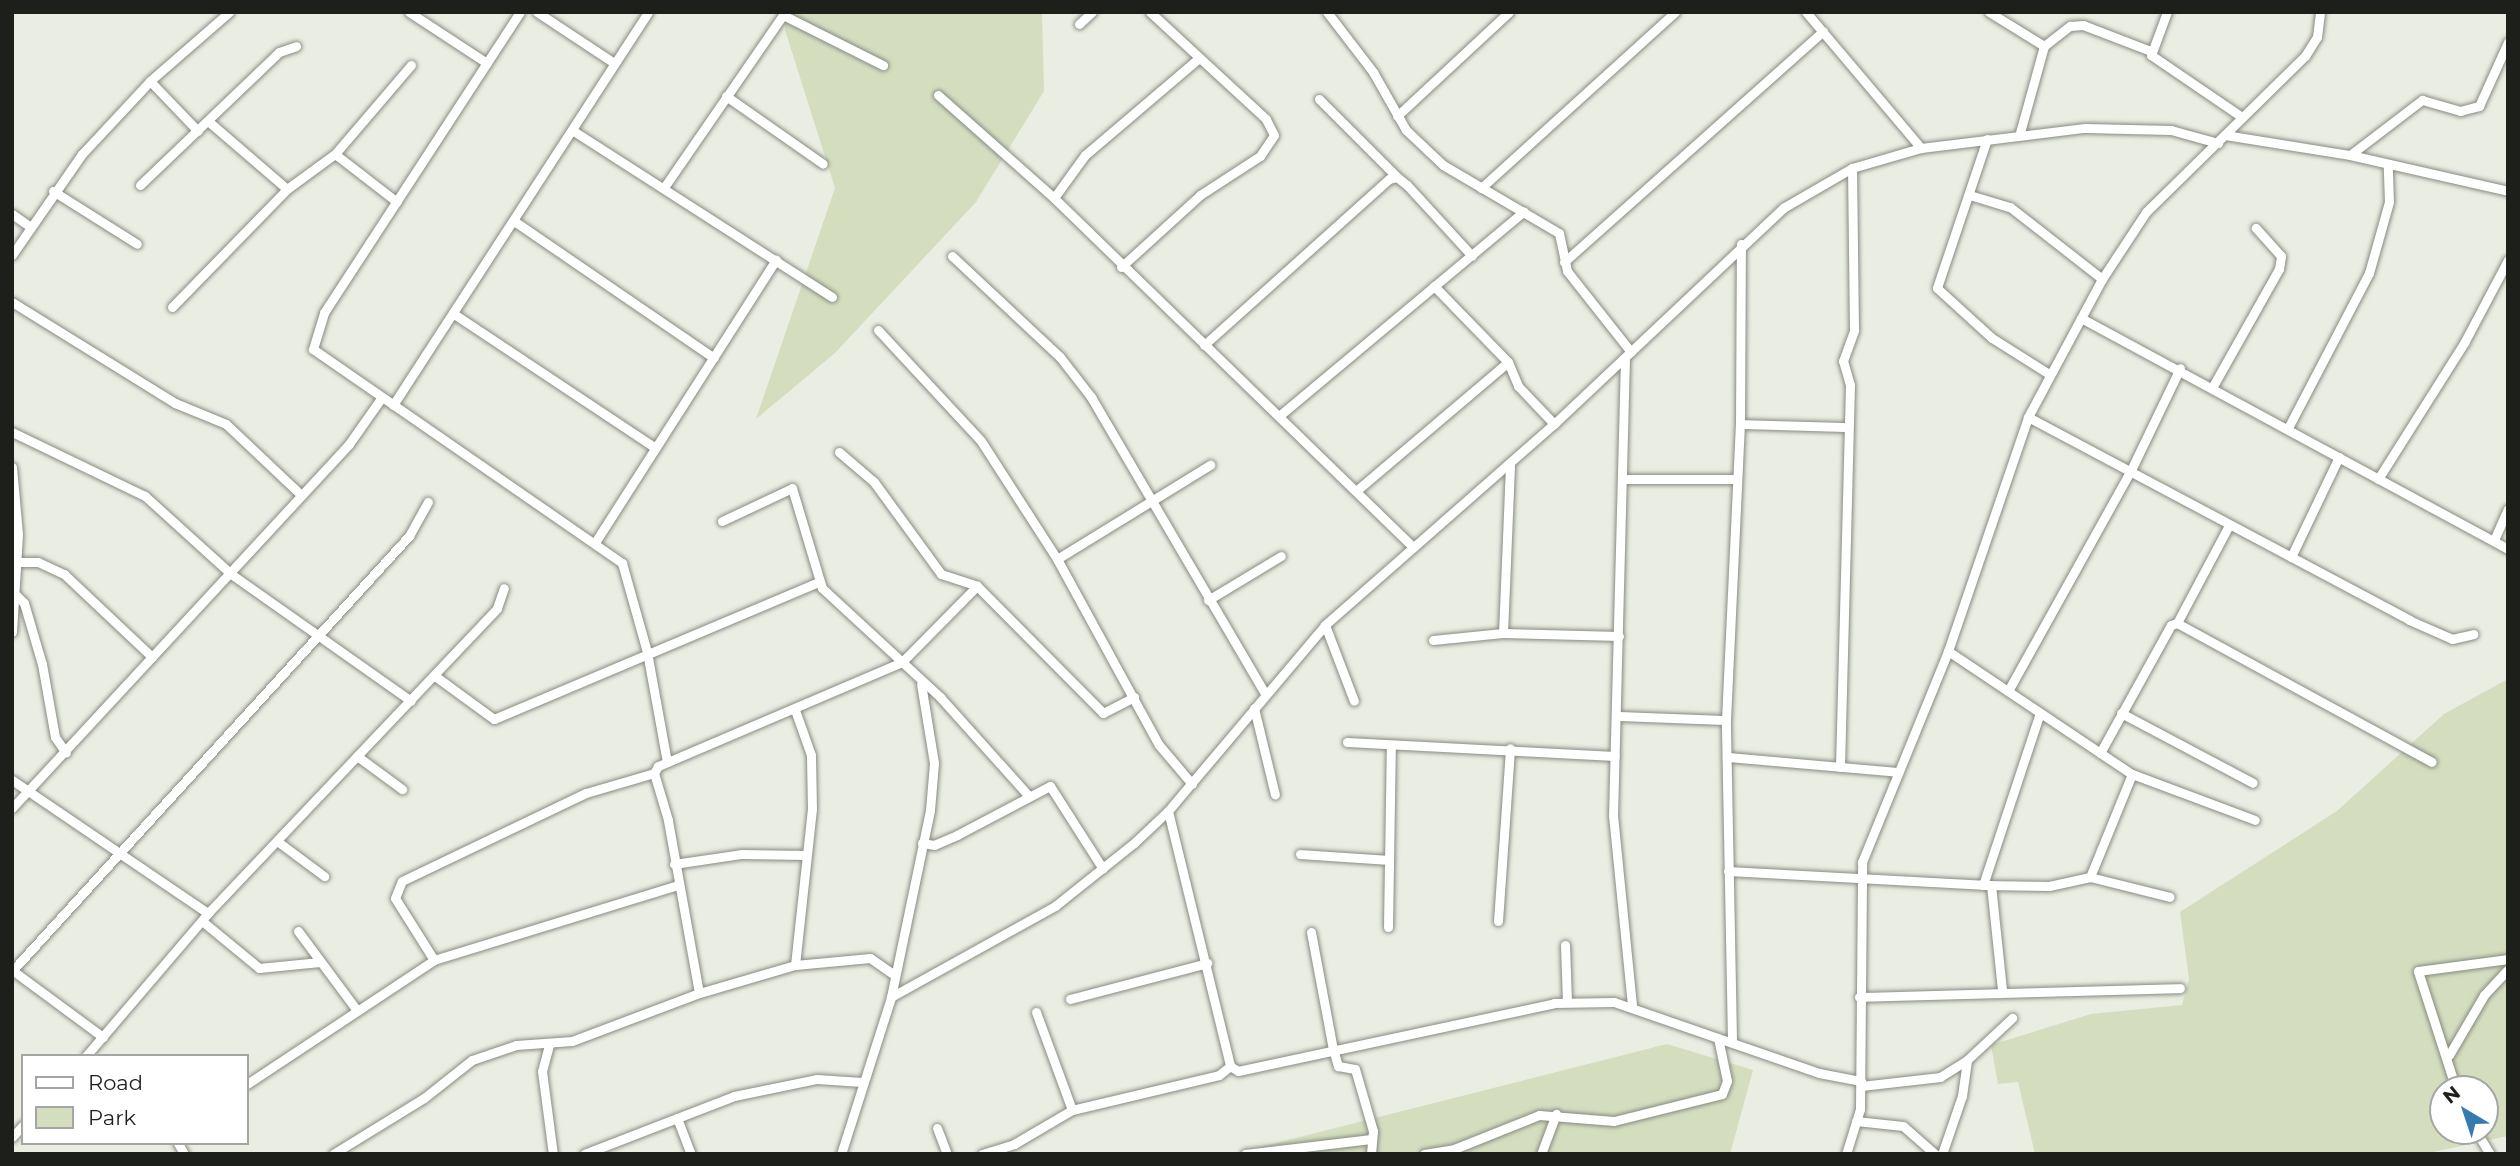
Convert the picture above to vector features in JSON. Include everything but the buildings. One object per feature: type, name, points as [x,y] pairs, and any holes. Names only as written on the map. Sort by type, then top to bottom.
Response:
[{"type":"street","points":[[12,255],[53,191],[150,81],[229,12]]},
{"type":"street","points":[[409,12],[487,63]]},
{"type":"street","points":[[520,12],[312,339],[320,357],[596,541],[629,574],[648,653],[667,762]]},
{"type":"street","points":[[537,12],[614,64]]},
{"type":"street","points":[[393,405],[648,12]]},
{"type":"street","points":[[1079,24],[1092,12]]},
{"type":"street","points":[[1121,267],[1200,195],[1260,156],[1274,135],[1266,119],[1150,12]]},
{"type":"street","points":[[1397,116],[1509,12]]},
{"type":"street","points":[[1480,188],[1675,12]]},
{"type":"street","points":[[1806,12],[1921,148]]},
{"type":"street","points":[[1989,12],[2044,46]]},
{"type":"street","points":[[2148,50],[2167,12]]},
{"type":"street","points":[[1846,1154],[1856,1121],[1861,1083],[1860,877],[1898,772],[1948,651],[2028,417],[2102,279],[2146,212],[2308,53],[2317,37],[2320,12]]},
{"type":"street","points":[[1334,14],[1377,78],[1397,116],[1443,165],[1559,233],[1564,262],[1628,355],[1613,815],[1632,1004]]},
{"type":"street","points":[[665,186],[783,15],[883,65]]},
{"type":"street","points":[[2018,136],[2044,46],[2070,26],[2083,25],[2148,50],[2242,117]]},
{"type":"street","points":[[1564,262],[1823,32]]},
{"type":"street","points":[[2350,155],[2423,100],[2460,111],[2479,106],[2508,42]]},
{"type":"street","points":[[140,185],[279,52],[296,46]]},
{"type":"street","points":[[1054,198],[1085,155],[1199,58]]},
{"type":"street","points":[[172,307],[287,189],[335,154],[411,65]]},
{"type":"street","points":[[150,81],[198,131]]},
{"type":"street","points":[[938,95],[1054,198],[1121,267],[1413,547]]},
{"type":"street","points":[[726,96],[823,164]]},
{"type":"street","points":[[1318,99],[1472,256]]},
{"type":"street","points":[[208,121],[287,189]]},
{"type":"street","points":[[891,997],[903,985],[1023,925],[1103,869],[1168,811],[1325,625],[1554,424],[1741,244],[1815,186],[1852,168],[1921,148],[2085,128],[2171,130],[2218,143]]},
{"type":"street","points":[[572,130],[665,186],[832,297]]},
{"type":"street","points":[[2225,135],[2350,155],[2508,191]]},
{"type":"street","points":[[1987,139],[1973,196],[1939,294],[1992,338],[2049,374]]},
{"type":"street","points":[[335,154],[397,202]]},
{"type":"street","points":[[2288,428],[2369,272],[2389,202],[2388,164]]},
{"type":"street","points":[[1840,767],[1850,385],[1843,361],[1854,330],[1852,168]]},
{"type":"street","points":[[1205,345],[1389,179],[1397,177]]},
{"type":"street","points":[[53,191],[137,244]]},
{"type":"street","points":[[1973,196],[2010,207],[2102,279]]},
{"type":"street","points":[[1279,416],[1524,211]]},
{"type":"street","points":[[12,214],[29,226]]},
{"type":"street","points":[[514,221],[714,358]]},
{"type":"street","points":[[2213,386],[2279,269],[2281,256],[2256,228]]},
{"type":"street","points":[[1732,1040],[1726,720],[1740,424],[1741,244]]},
{"type":"street","points":[[952,256],[1060,357],[1153,501],[1208,600],[1265,694]]},
{"type":"street","points":[[596,541],[776,260]]},
{"type":"street","points":[[2378,479],[2464,343],[2508,260]]},
{"type":"street","points":[[1434,286],[1507,362],[1517,386],[1554,424]]},
{"type":"street","points":[[12,302],[175,403],[226,424],[300,494]]},
{"type":"street","points":[[454,314],[656,448]]},
{"type":"street","points":[[2081,318],[2180,368],[2508,549]]},
{"type":"street","points":[[878,330],[981,441],[1057,559],[1174,768],[1192,784]]},
{"type":"street","points":[[1356,491],[1507,362]]},
{"type":"street","points":[[2008,691],[2131,470],[2180,368]]},
{"type":"street","points":[[12,808],[66,753],[231,574],[300,494],[349,444],[382,397]]},
{"type":"street","points":[[2028,417],[2437,633],[2452,639],[2473,634]]},
{"type":"street","points":[[1740,424],[1849,427]]},
{"type":"street","points":[[12,432],[145,496],[231,574],[411,701]]},
{"type":"street","points":[[839,452],[874,482],[941,574],[976,586],[1103,713],[1134,698]]},
{"type":"street","points":[[2291,557],[2339,457]]},
{"type":"street","points":[[1503,632],[1510,463]]},
{"type":"street","points":[[1057,559],[1210,465]]},
{"type":"street","points":[[12,467],[18,562],[12,632]]},
{"type":"street","points":[[1624,479],[1736,479]]},
{"type":"street","points":[[722,521],[792,488],[818,582],[991,749],[1027,794]]},
{"type":"street","points":[[103,1037],[12,970],[409,536],[428,502]]},
{"type":"street","points":[[2494,540],[2508,509]]},
{"type":"street","points":[[2100,753],[2171,625],[2177,623],[2229,525]]},
{"type":"street","points":[[1208,600],[1282,556]]},
{"type":"street","points":[[18,562],[38,562],[64,574],[152,657]]},
{"type":"street","points":[[435,676],[494,719],[818,582]]},
{"type":"street","points":[[434,960],[395,898],[402,881],[586,793],[654,773],[667,762],[795,710],[902,662],[976,586]]},
{"type":"street","points":[[88,1054],[205,917],[497,608],[504,588]]},
{"type":"street","points":[[16,595],[24,603],[42,664],[55,737],[66,753]]},
{"type":"street","points":[[2177,623],[2432,762]]},
{"type":"street","points":[[1325,625],[1354,701]]},
{"type":"street","points":[[1433,640],[1503,632],[1619,636]]},
{"type":"street","points":[[1948,651],[2132,774],[2255,820]]},
{"type":"street","points":[[841,1154],[891,997],[893,974],[922,843],[933,763],[921,684]]},
{"type":"street","points":[[1254,709],[1275,795]]},
{"type":"street","points":[[795,710],[811,755],[806,855],[795,965]]},
{"type":"street","points":[[2002,990],[1987,885],[2040,713]]},
{"type":"street","points":[[2121,713],[2252,783]]},
{"type":"street","points":[[1617,716],[1726,720]]},
{"type":"street","points":[[1347,742],[1510,748],[1615,756]]},
{"type":"street","points":[[1388,927],[1391,745]]},
{"type":"street","points":[[1498,921],[1510,748]]},
{"type":"street","points":[[357,756],[402,789]]},
{"type":"street","points":[[1727,757],[1898,772]]},
{"type":"street","points":[[654,773],[699,993]]},
{"type":"street","points":[[2090,877],[2132,774]]},
{"type":"street","points":[[12,780],[121,850],[205,917],[259,968],[320,962]]},
{"type":"street","points":[[922,843],[934,845],[957,835],[1027,794],[1050,786],[1103,869]]},
{"type":"street","points":[[1168,811],[1230,1066]]},
{"type":"street","points":[[277,841],[324,876]]},
{"type":"street","points":[[674,864],[742,854],[806,855]]},
{"type":"street","points":[[1300,854],[1389,860]]},
{"type":"street","points":[[1728,871],[1987,885],[2049,886],[2090,877],[2170,897]]},
{"type":"street","points":[[248,1083],[356,1009],[434,960],[678,885]]},
{"type":"street","points":[[298,931],[356,1009]]},
{"type":"street","points":[[1311,932],[1333,1049],[1338,1066],[1355,1069],[1371,1139],[1371,1154]]},
{"type":"street","points":[[1565,945],[1567,1002]]},
{"type":"street","points":[[333,1154],[424,1098],[472,1060],[516,1045],[549,1045],[699,993],[795,965],[870,958],[893,974]]},
{"type":"street","points":[[2453,1075],[2449,1055],[2418,971],[2508,958]]},
{"type":"street","points":[[1070,999],[1207,963]]},
{"type":"street","points":[[2449,1055],[2484,995],[2508,969]]},
{"type":"street","points":[[1859,997],[2002,990],[2180,988]]},
{"type":"street","points":[[1230,1066],[1244,1072],[1333,1049],[1567,1002],[1632,1004],[1718,1038],[1732,1040],[1819,1073],[1861,1083],[1931,1080],[1967,1060],[2012,1018]]},
{"type":"street","points":[[1036,1012],[1072,1110]]},
{"type":"street","points":[[1424,1154],[1556,1114],[1614,1121],[1722,1094],[1727,1081],[1718,1038]]},
{"type":"street","points":[[549,1045],[542,1071],[553,1154]]},
{"type":"street","points":[[1942,1154],[1960,1103],[1967,1060]]},
{"type":"street","points":[[982,1154],[1014,1144],[1072,1110],[1219,1075],[1230,1066]]},
{"type":"street","points":[[584,1154],[677,1118],[776,1086],[817,1079],[862,1082]]},
{"type":"street","points":[[1541,1154],[1556,1114]]},
{"type":"street","points":[[677,1118],[691,1154]]},
{"type":"street","points":[[1856,1121],[1903,1126],[1935,1154]]},
{"type":"street","points":[[937,1128],[947,1154]]},
{"type":"street","points":[[1245,1154],[1371,1139]]},
{"type":"green space","points":[[785,12],[1042,12],[1044,91],[976,202],[835,353],[756,419],[835,188],[785,30]]},
{"type":"green space","points":[[2508,679],[2508,1136],[2499,1138],[2499,1075],[2429,1075],[2429,1145],[2466,1145],[2424,1154],[2035,1154],[2018,1082],[1998,1084],[1991,1045],[2091,1014],[2182,1005],[2189,979],[2180,912],[2337,811],[2444,714]]},
{"type":"green space","points":[[1667,1044],[1753,1070],[1730,1154],[1232,1154]]}]
